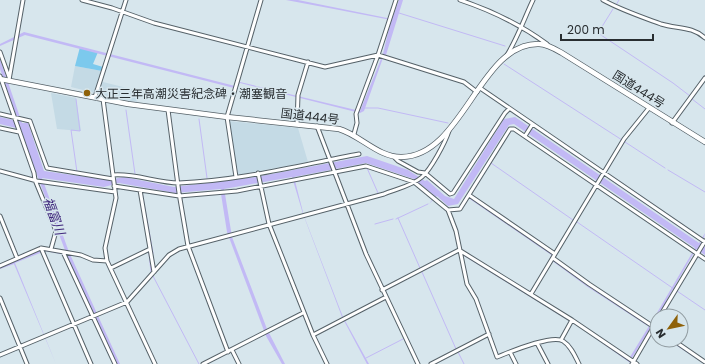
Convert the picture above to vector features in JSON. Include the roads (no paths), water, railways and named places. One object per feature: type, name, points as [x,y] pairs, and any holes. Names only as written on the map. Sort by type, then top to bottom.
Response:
[{"type":"highway","name":"国道444号","points":[[1,78],[95,97],[103,100],[168,110],[339,129],[354,134],[380,151],[394,157],[412,157],[421,154],[437,143],[507,55],[526,45],[541,44],[550,46],[672,123],[705,142]]},
{"type":"street","points":[[9,79],[23,0]]},
{"type":"street","points":[[82,0],[112,8],[154,24],[325,67],[381,56],[464,82],[509,109],[703,242],[664,308]]},
{"type":"street","points":[[95,97],[126,0]]},
{"type":"street","points":[[236,177],[227,117],[238,84],[261,0]]},
{"type":"street","points":[[354,134],[357,123],[356,112],[381,56],[396,0]]},
{"type":"street","points":[[460,0],[485,9],[533,34],[550,46]]},
{"type":"street","points":[[507,55],[533,0]]},
{"type":"street","points":[[603,0],[617,8],[662,24],[688,28],[704,36]]},
{"type":"street","points":[[0,52],[9,79]]},
{"type":"street","points":[[297,124],[297,97],[308,62]]},
{"type":"street","points":[[1,78],[36,181],[56,231],[52,249]]},
{"type":"street","points":[[672,123],[705,78]]},
{"type":"street","points":[[103,100],[116,192],[105,248],[107,261],[155,364]]},
{"type":"street","points":[[531,294],[624,139],[649,108]]},
{"type":"street","points":[[394,157],[398,161],[424,175],[445,193],[453,193],[509,109]]},
{"type":"street","points":[[168,110],[179,194],[188,246],[228,352]]},
{"type":"street","points":[[0,114],[30,122],[47,168],[113,177],[126,174],[178,184],[258,175],[359,154]]},
{"type":"street","points":[[525,136],[532,125]]},
{"type":"street","points":[[317,126],[366,254],[418,364]]},
{"type":"street","points":[[0,128],[19,130]]},
{"type":"street","points":[[0,355],[73,323],[127,302],[174,251],[228,235],[384,194],[414,182],[424,175],[446,139],[449,129]]},
{"type":"street","points":[[448,210],[460,208],[510,129],[514,129],[597,184],[705,259]]},
{"type":"street","points":[[114,186],[179,194],[237,191],[261,184],[366,166],[414,182],[448,210],[456,231],[467,284],[476,299],[497,357],[538,343],[561,340],[567,344],[579,364]]},
{"type":"street","points":[[0,171],[36,181],[116,192]]},
{"type":"street","points":[[258,175],[269,224],[312,335],[327,364]]},
{"type":"street","points":[[140,190],[154,272]]},
{"type":"street","points":[[468,196],[555,254]]},
{"type":"street","points":[[0,216],[17,258]]},
{"type":"street","points":[[0,266],[17,258],[42,250],[52,249],[93,260],[107,261]]},
{"type":"street","points":[[111,268],[150,249]]},
{"type":"street","points":[[42,250],[91,364]]},
{"type":"street","points":[[382,290],[459,250]]},
{"type":"street","points":[[459,250],[572,320],[634,363],[649,334]]},
{"type":"street","points":[[64,253],[94,315],[115,364]]},
{"type":"street","points":[[553,258],[589,284],[649,323]]},
{"type":"street","points":[[312,335],[386,297]]},
{"type":"street","points":[[0,298],[27,364]]},
{"type":"street","points":[[204,364],[303,313]]},
{"type":"street","points":[[561,340],[572,320]]},
{"type":"street","points":[[431,364],[489,334]]},
{"type":"street","points":[[538,343],[548,364]]},
{"type":"street","points":[[685,348],[705,362]]},
{"type":"street","points":[[232,350],[239,364]]},
{"type":"street","points":[[510,352],[516,364]]},
{"type":"water","points":[[286,0],[298,0],[392,19],[399,0],[403,0],[386,55],[384,55],[364,111],[360,113],[240,83],[234,88],[25,35],[0,46],[0,44],[24,32],[235,86],[240,82],[360,111],[383,54],[391,20]]},
{"type":"water","name":"福富川","points":[[0,59],[22,123],[28,123],[44,171],[108,180],[124,177],[174,187],[256,177],[367,156],[408,170],[425,181],[427,180],[445,196],[454,199],[504,119],[515,117],[699,243],[705,233],[704,238],[700,243],[705,247],[705,255],[696,249],[662,308],[660,308],[695,248],[514,124],[509,125],[458,204],[448,206],[437,196],[429,204],[435,196],[414,179],[366,163],[294,177],[304,216],[343,317],[369,364],[367,364],[342,317],[303,214],[292,177],[224,189],[224,191],[221,189],[175,193],[119,183],[104,187],[42,178],[69,252],[120,364],[117,364],[66,255],[45,251],[15,263],[56,364],[14,264],[0,269],[0,267],[44,249],[66,253],[20,129],[0,124],[0,117],[18,121],[0,69]]},
{"type":"water","points":[[221,194],[225,194],[232,237],[267,329],[285,364],[282,364],[266,336],[227,232]]},
{"type":"water","points":[[649,326],[649,330],[632,358],[630,357]]},
{"type":"waterway","points":[[616,5],[619,0]]},
{"type":"waterway","points":[[613,9],[598,33],[690,96]]},
{"type":"waterway","points":[[399,13],[505,46]]},
{"type":"waterway","points":[[504,64],[622,140]]},
{"type":"waterway","points":[[76,99],[80,131],[71,130],[77,172]]},
{"type":"waterway","points":[[692,99],[705,109]]},
{"type":"waterway","points":[[364,108],[378,108],[448,123]]},
{"type":"waterway","points":[[126,110],[135,174]]},
{"type":"waterway","points":[[199,119],[207,178]]},
{"type":"waterway","points":[[625,142],[665,168]]},
{"type":"waterway","points":[[491,163],[573,220]]},
{"type":"waterway","points":[[367,168],[378,193]]},
{"type":"waterway","points":[[668,170],[705,192]]},
{"type":"waterway","points":[[142,192],[153,253]]},
{"type":"waterway","points":[[469,198],[552,255],[550,259]]},
{"type":"waterway","points":[[396,219],[428,204]]},
{"type":"waterway","points":[[398,218],[420,268]]},
{"type":"waterway","points":[[375,224],[393,219]]},
{"type":"waterway","points":[[577,222],[674,289]]},
{"type":"waterway","points":[[149,253],[151,272]]},
{"type":"waterway","points":[[465,256],[570,321]]},
{"type":"waterway","points":[[553,261],[587,286],[649,326]]},
{"type":"waterway","points":[[422,272],[456,349]]},
{"type":"waterway","points":[[153,276],[199,364]]},
{"type":"waterway","points":[[677,291],[705,310]]},
{"type":"waterway","points":[[573,322],[631,363]]},
{"type":"waterway","points":[[366,358],[403,339]]},
{"type":"waterway","points":[[681,348],[705,364]]},
{"type":"waterway","points":[[458,352],[464,364]]},
{"type":"place","name":"大正三年高潮災害紀念碑・潮塞観音","points":[[87,93]]}]
